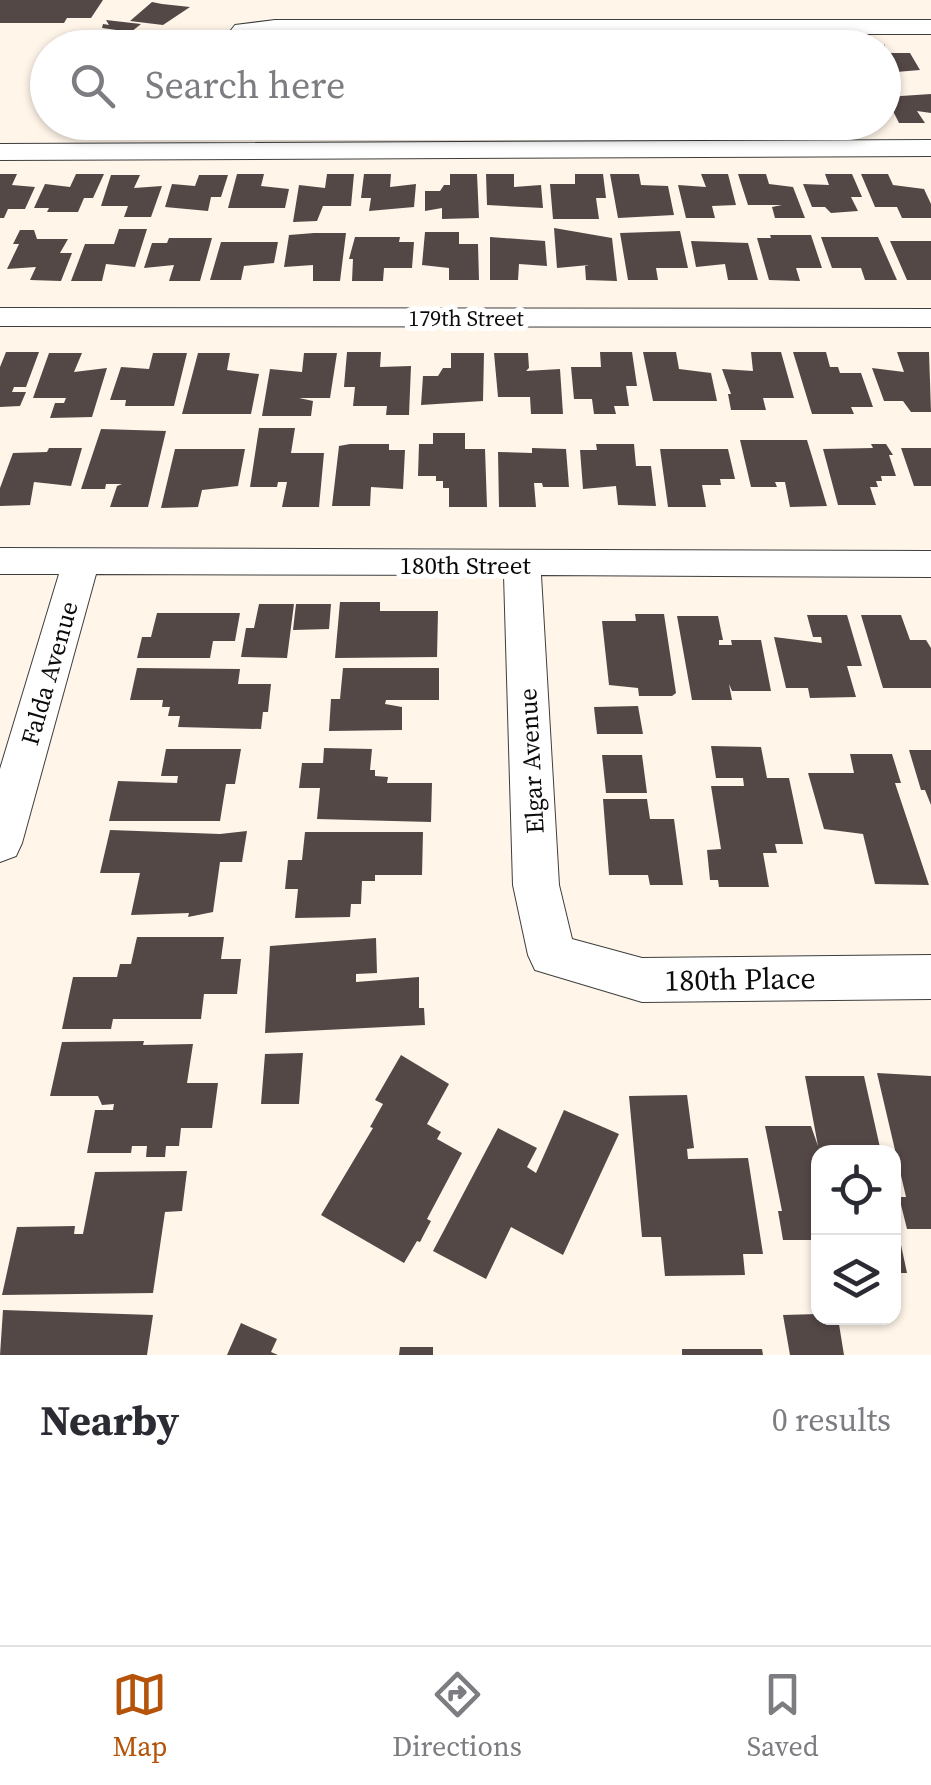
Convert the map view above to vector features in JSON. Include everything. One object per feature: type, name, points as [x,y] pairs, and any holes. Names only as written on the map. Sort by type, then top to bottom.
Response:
[{"type":"street","points":[[265,30],[931,27]]},
{"type":"street","points":[[196,152],[200,140]]},
{"type":"street","points":[[0,152],[931,148]]},
{"type":"street","name":"179th Street","points":[[0,318],[931,318]]},
{"type":"street","name":"180th Street","points":[[0,561],[522,566],[931,564]]},
{"type":"street","name":"Falda Avenue","points":[[0,843],[81,561]]},
{"type":"street","name":"Elgar Avenue","points":[[522,566],[536,886],[552,955]]},
{"type":"street","name":"180th Place","points":[[552,955],[642,980],[931,977]]},
{"type":"building","points":[[0,0],[103,0],[91,18],[67,18],[64,23],[0,23]]},
{"type":"building","points":[[152,2],[190,7],[163,25],[130,21]]},
{"type":"building","points":[[106,20],[141,24],[134,30],[102,28],[103,24],[109,25]]},
{"type":"building","points":[[901,53],[910,53],[920,70],[901,72]]},
{"type":"building","points":[[931,94],[931,113],[917,111],[925,123],[901,123],[901,96]]},
{"type":"building","points":[[0,174],[17,174],[12,185],[35,187],[25,209],[8,209],[4,218],[0,218]]},
{"type":"building","points":[[76,174],[104,174],[93,198],[84,198],[78,212],[34,208],[45,184],[70,187]]},
{"type":"building","points":[[237,174],[264,174],[261,186],[289,189],[285,208],[228,208]]},
{"type":"building","points":[[327,174],[354,174],[351,206],[323,206],[317,221],[293,222],[299,185],[325,188]]},
{"type":"building","points":[[364,174],[391,174],[390,187],[416,184],[414,207],[369,211],[371,198],[361,198]]},
{"type":"building","points":[[450,174],[477,174],[479,218],[442,219],[442,208],[425,211],[425,191],[440,191],[444,185],[450,185]]},
{"type":"building","points":[[486,174],[514,174],[514,187],[541,185],[543,208],[487,205]]},
{"type":"building","points":[[575,174],[603,174],[606,198],[596,198],[599,219],[553,219],[550,184],[575,184]]},
{"type":"building","points":[[610,174],[639,174],[641,185],[668,186],[674,215],[618,218]]},
{"type":"building","points":[[701,174],[728,174],[736,205],[712,206],[715,218],[686,218],[678,185],[706,187]]},
{"type":"building","points":[[738,174],[766,174],[769,184],[793,187],[805,218],[775,218],[772,207],[782,205],[748,205]]},
{"type":"building","points":[[825,174],[852,174],[862,197],[851,197],[858,211],[831,213],[825,207],[812,207],[803,184],[829,185]]},
{"type":"building","points":[[861,174],[888,174],[893,185],[924,189],[931,204],[931,218],[902,218],[897,207],[875,207]]},
{"type":"building","points":[[111,175],[140,175],[134,188],[162,186],[151,217],[124,217],[128,206],[101,206]]},
{"type":"building","points":[[199,175],[228,175],[221,197],[211,197],[208,211],[165,207],[172,184],[195,186]]},
{"type":"building","points":[[554,228],[612,238],[617,281],[586,280],[585,266],[589,265],[557,268]]},
{"type":"building","points":[[119,229],[147,229],[135,267],[106,264],[102,281],[71,281],[85,244],[114,244]]},
{"type":"building","points":[[20,230],[34,230],[37,239],[68,239],[60,253],[72,253],[61,281],[30,280],[36,267],[7,269],[19,244],[13,244]]},
{"type":"building","points":[[680,231],[688,268],[656,268],[658,280],[628,280],[620,233]]},
{"type":"building","points":[[425,232],[459,232],[459,244],[478,244],[479,280],[449,280],[449,268],[422,265]]},
{"type":"building","points":[[346,233],[340,281],[313,281],[313,265],[284,267],[289,235]]},
{"type":"building","points":[[770,235],[811,235],[822,268],[796,268],[800,281],[769,280],[757,238],[771,238]]},
{"type":"building","points":[[355,237],[400,237],[399,242],[414,242],[412,268],[384,268],[383,281],[352,281],[353,259],[349,259]]},
{"type":"building","points":[[490,237],[545,241],[547,266],[519,264],[518,280],[490,280]]},
{"type":"building","points":[[821,237],[878,237],[897,280],[865,280],[861,268],[832,268]]},
{"type":"building","points":[[169,238],[212,238],[200,281],[169,281],[174,265],[144,268],[152,243],[167,243]]},
{"type":"building","points":[[691,241],[748,243],[758,280],[728,280],[725,264],[696,267]]},
{"type":"building","points":[[890,241],[931,241],[931,280],[907,280]]},
{"type":"building","points":[[221,242],[278,242],[274,263],[244,266],[241,280],[210,280]]},
{"type":"building","points":[[6,352],[39,352],[26,387],[14,387],[12,392],[26,392],[20,406],[0,407],[0,367]]},
{"type":"building","points":[[347,352],[381,352],[380,367],[411,366],[409,415],[386,415],[387,406],[353,406],[355,387],[344,387]]},
{"type":"building","points":[[600,352],[632,352],[637,386],[626,386],[629,406],[614,406],[616,414],[594,414],[592,399],[574,399],[571,367],[601,367]]},
{"type":"building","points":[[643,352],[676,352],[679,369],[711,373],[717,401],[653,401]]},
{"type":"building","points":[[751,352],[781,352],[794,398],[763,398],[766,410],[731,410],[731,394],[722,369],[753,371]]},
{"type":"building","points":[[793,352],[826,352],[830,367],[838,367],[840,373],[861,373],[873,407],[851,407],[854,414],[812,414]]},
{"type":"building","points":[[897,352],[929,352],[931,412],[911,412],[903,401],[884,401],[872,368],[904,372]]},
{"type":"building","points":[[49,353],[82,353],[74,372],[107,368],[92,417],[50,418],[55,403],[64,403],[66,398],[33,398]]},
{"type":"building","points":[[153,353],[187,353],[174,406],[125,406],[126,400],[110,400],[121,367],[149,369]]},
{"type":"building","points":[[198,353],[230,353],[227,370],[259,374],[251,414],[182,414]]},
{"type":"building","points":[[304,353],[337,353],[330,398],[299,398],[313,401],[311,416],[262,416],[270,369],[302,372]]},
{"type":"building","points":[[451,353],[484,353],[483,401],[421,405],[423,376],[438,376],[443,368],[451,368]]},
{"type":"building","points":[[494,353],[528,353],[526,371],[560,369],[563,414],[531,414],[530,397],[498,397]]},
{"type":"building","points":[[259,428],[295,428],[291,453],[324,453],[319,507],[282,507],[287,482],[278,482],[277,487],[250,487]]},
{"type":"building","points":[[101,429],[166,431],[148,507],[110,507],[117,486],[122,484],[81,489]]},
{"type":"building","points":[[433,433],[465,433],[465,449],[485,449],[487,507],[449,507],[449,488],[443,488],[443,481],[436,481],[436,476],[418,476],[419,444],[433,444]]},
{"type":"building","points":[[740,440],[807,440],[827,506],[790,507],[785,482],[775,482],[777,487],[751,487]]},
{"type":"building","points":[[389,444],[389,450],[405,450],[403,489],[371,487],[370,506],[332,506],[339,446]]},
{"type":"building","points":[[596,444],[634,444],[636,466],[651,466],[656,506],[618,505],[616,486],[583,489],[580,450],[597,450]]},
{"type":"building","points":[[871,444],[886,444],[893,455],[889,455],[896,476],[881,476],[882,481],[876,481],[878,487],[870,487],[876,505],[838,505],[823,449],[873,448]]},
{"type":"building","points":[[49,448],[82,448],[71,486],[34,482],[30,505],[0,506],[0,488],[13,453],[47,452]]},
{"type":"building","points":[[532,448],[566,449],[569,487],[534,483],[536,507],[499,507],[498,452],[532,453]]},
{"type":"building","points":[[901,448],[931,448],[931,486],[914,486]]},
{"type":"building","points":[[175,449],[245,449],[238,486],[202,490],[198,507],[161,508]]},
{"type":"building","points":[[660,449],[728,449],[735,479],[720,479],[721,485],[702,485],[706,507],[668,507]]},
{"type":"building","points":[[340,602],[380,602],[380,611],[438,611],[437,657],[335,658]]},
{"type":"building","points":[[259,604],[294,604],[287,658],[241,657],[246,628],[254,628]]},
{"type":"building","points":[[296,604],[331,604],[329,629],[293,630]]},
{"type":"building","points":[[157,613],[240,613],[235,641],[213,641],[210,658],[137,658],[142,637],[151,637]]},
{"type":"building","points":[[635,614],[664,614],[676,693],[672,696],[639,696],[638,688],[609,685],[602,621],[636,621]]},
{"type":"building","points":[[807,615],[847,615],[862,666],[847,666],[856,697],[810,698],[808,688],[786,688],[774,637],[822,643],[821,637],[813,637]]},
{"type":"building","points":[[861,615],[901,615],[910,640],[926,640],[931,648],[931,688],[883,688]]},
{"type":"building","points":[[677,616],[718,616],[723,640],[719,640],[719,645],[732,645],[731,640],[761,640],[771,691],[732,691],[729,684],[732,700],[692,700]]},
{"type":"building","points":[[137,668],[240,669],[238,684],[271,684],[268,712],[263,712],[261,729],[178,727],[180,716],[168,716],[170,707],[162,707],[163,700],[130,700]]},
{"type":"building","points":[[343,668],[439,668],[439,700],[386,700],[385,704],[402,707],[402,730],[329,731],[331,699],[340,699]]},
{"type":"building","points":[[638,706],[643,734],[597,734],[594,707]]},
{"type":"building","points":[[711,746],[761,747],[767,778],[789,778],[803,844],[775,844],[777,853],[763,853],[769,887],[719,887],[718,880],[710,880],[707,850],[721,849],[711,786],[744,786],[743,778],[716,778]]},
{"type":"building","points":[[324,748],[372,749],[370,770],[375,770],[375,776],[388,777],[387,783],[432,783],[431,822],[317,819],[320,788],[299,788],[302,763],[323,763]]},
{"type":"building","points":[[166,749],[241,749],[235,784],[226,784],[220,821],[109,821],[118,781],[177,783],[178,776],[161,776]]},
{"type":"building","points":[[909,750],[931,750],[931,805],[925,790],[921,790]]},
{"type":"building","points":[[850,754],[892,754],[901,783],[895,783],[929,885],[875,884],[863,834],[824,829],[808,773],[854,773]]},
{"type":"building","points":[[602,755],[642,755],[647,793],[606,793]]},
{"type":"building","points":[[603,799],[647,799],[650,819],[674,819],[683,885],[650,885],[648,875],[609,875]]},
{"type":"building","points":[[110,830],[220,834],[247,831],[242,862],[220,862],[213,912],[188,917],[189,913],[131,915],[140,873],[100,873]]},
{"type":"building","points":[[305,832],[423,832],[422,875],[375,875],[375,881],[362,881],[361,904],[351,904],[350,917],[295,918],[298,889],[285,889],[288,860],[302,860]]},
{"type":"building","points":[[137,937],[224,937],[221,959],[241,959],[237,994],[204,994],[201,1019],[113,1019],[111,1029],[62,1029],[73,977],[117,977],[120,964],[131,964]]},
{"type":"building","points":[[376,938],[377,973],[356,974],[356,982],[419,977],[419,1008],[424,1008],[425,1025],[265,1033],[270,946]]},
{"type":"building","points":[[144,1041],[143,1045],[193,1044],[187,1083],[218,1083],[212,1128],[181,1128],[179,1146],[166,1146],[165,1157],[146,1157],[147,1146],[132,1146],[131,1153],[87,1153],[95,1110],[113,1110],[114,1104],[102,1105],[98,1096],[50,1096],[62,1042]]},
{"type":"building","points":[[303,1053],[299,1104],[261,1104],[265,1054]]},
{"type":"building","points":[[401,1055],[449,1084],[427,1124],[441,1132],[437,1139],[462,1153],[427,1219],[431,1221],[420,1242],[404,1263],[321,1215],[373,1128],[370,1127],[383,1104],[375,1100]]},
{"type":"building","points":[[877,1073],[931,1076],[931,1229],[907,1229],[901,1205],[901,1197],[906,1197],[901,1145],[894,1145]]},
{"type":"building","points":[[805,1076],[864,1076],[879,1145],[818,1145]]},
{"type":"building","points":[[687,1095],[694,1148],[687,1149],[688,1159],[748,1158],[763,1254],[743,1254],[745,1275],[665,1276],[661,1237],[642,1237],[629,1096]]},
{"type":"building","points":[[564,1110],[619,1134],[563,1255],[511,1227],[486,1279],[433,1251],[498,1128],[537,1148],[527,1167],[536,1173]]},
{"type":"building","points":[[765,1126],[811,1126],[818,1145],[811,1145],[811,1240],[783,1240],[778,1211],[782,1211]]},
{"type":"building","points":[[187,1171],[182,1211],[165,1212],[153,1293],[2,1295],[17,1227],[75,1226],[74,1234],[83,1234],[95,1172]]},
{"type":"building","points":[[901,1245],[907,1273],[901,1273]]},
{"type":"building","points":[[3,1310],[153,1315],[147,1355],[0,1355]]},
{"type":"building","points":[[811,1314],[811,1325],[839,1325],[844,1355],[790,1355],[783,1315]]},
{"type":"building","points":[[241,1323],[277,1339],[271,1352],[278,1355],[227,1355]]},
{"type":"building","points":[[400,1347],[433,1347],[433,1355],[399,1355]]},
{"type":"building","points":[[682,1349],[762,1349],[763,1355],[682,1355]]}]
